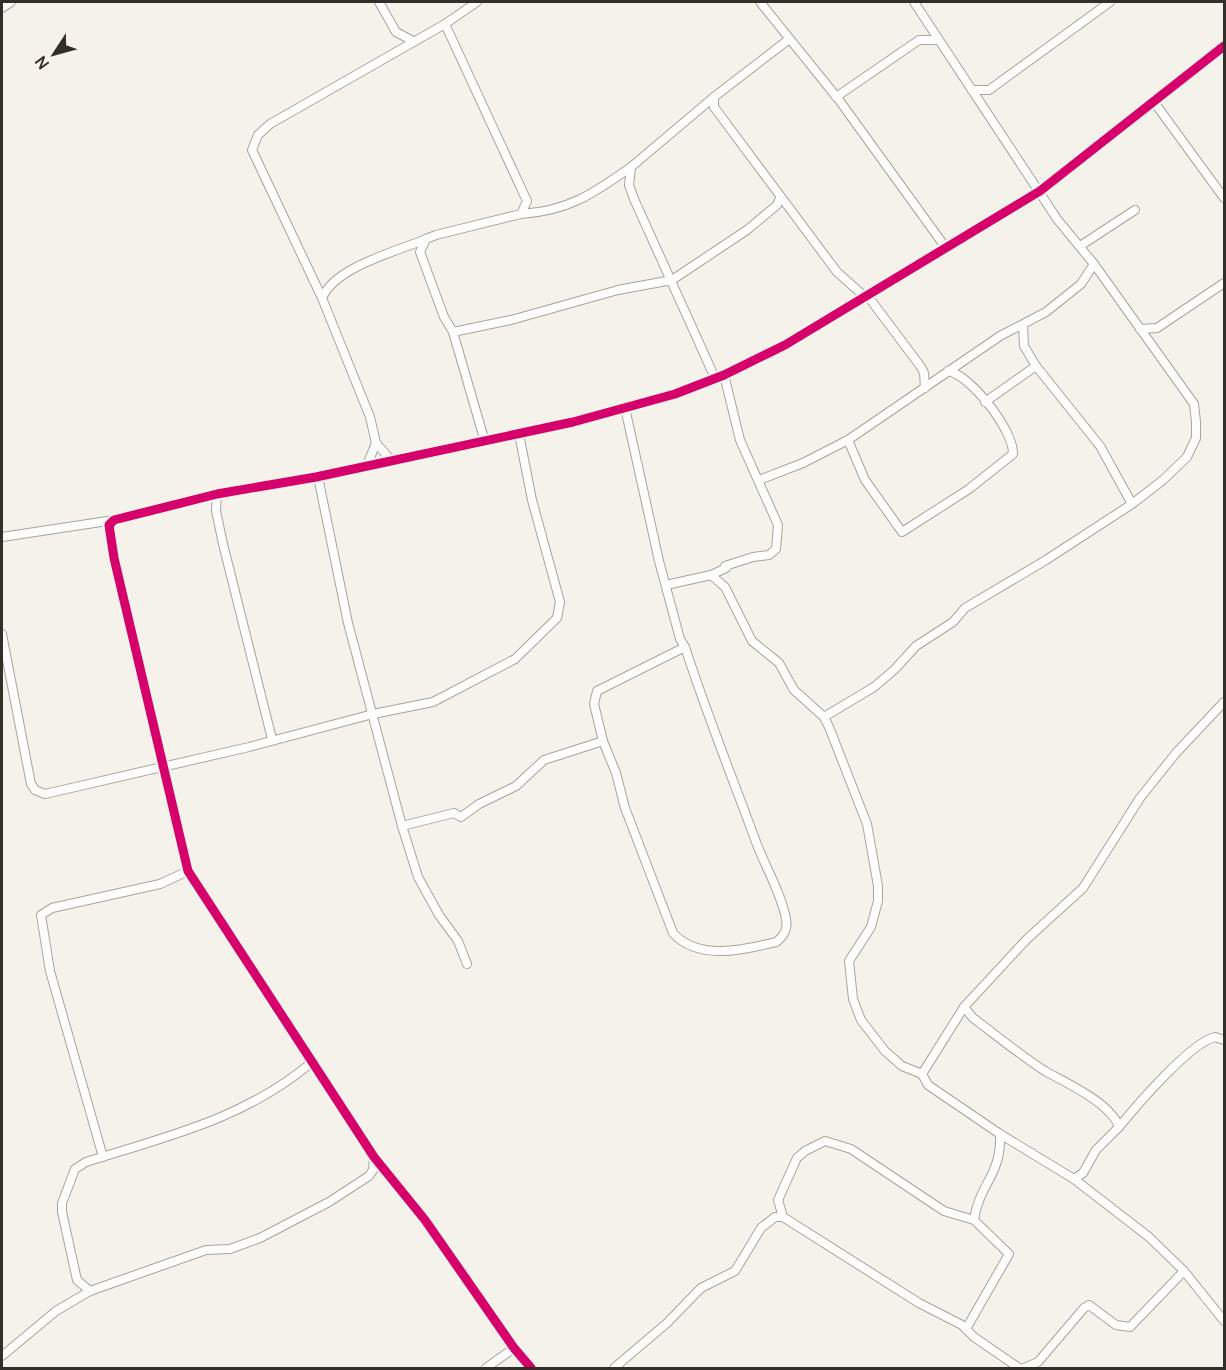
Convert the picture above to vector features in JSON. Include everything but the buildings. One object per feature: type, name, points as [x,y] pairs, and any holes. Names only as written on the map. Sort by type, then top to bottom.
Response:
[{"type":"street","points":[[2,8],[11,2]]},
{"type":"street","points":[[379,2],[396,32],[413,41]]},
{"type":"street","points":[[391,460],[376,443],[370,417],[322,298],[252,150],[255,141],[270,124],[445,24],[477,2]]},
{"type":"street","points":[[760,2],[788,40],[836,97],[946,248]]},
{"type":"street","points":[[824,717],[874,687],[894,670],[916,646],[953,622],[965,609],[1132,504],[1187,458],[1196,438],[1194,404],[1094,264],[1057,219],[913,2]]},
{"type":"street","points":[[972,90],[989,90],[1110,2]]},
{"type":"street","points":[[445,24],[527,201],[539,213]]},
{"type":"street","points":[[322,298],[331,283],[347,273],[426,239],[458,227],[566,207],[593,194],[631,168],[714,97],[788,40]]},
{"type":"street","points":[[836,97],[919,40],[937,40]]},
{"type":"street","points":[[2,537],[114,520],[217,494],[318,477],[366,465],[485,442],[626,408],[719,376],[785,345],[1040,191],[1224,46]]},
{"type":"street","points":[[984,108],[989,90]]},
{"type":"street","points":[[714,97],[714,107],[720,118],[781,203],[843,278],[866,295],[924,374],[925,388]]},
{"type":"street","points":[[1154,102],[1224,198]]},
{"type":"street","points":[[631,168],[629,185],[631,192],[719,376],[740,440],[778,525],[776,549],[769,555],[753,557],[725,566],[726,568],[711,575],[666,585]]},
{"type":"street","points":[[521,214],[527,201]]},
{"type":"street","points":[[453,332],[511,320],[618,290],[672,280],[747,230],[781,203]]},
{"type":"street","points":[[1080,246],[1135,210]]},
{"type":"street","points":[[420,252],[426,239]]},
{"type":"street","points":[[410,246],[420,252],[444,317],[453,332],[485,442]]},
{"type":"street","points":[[759,480],[803,463],[848,440],[1000,336],[1023,326],[1081,284],[1094,264]]},
{"type":"street","points":[[313,281],[331,283]]},
{"type":"street","points":[[1140,329],[1157,328],[1224,283]]},
{"type":"street","points":[[1023,326],[1024,346],[1036,366],[1100,446],[1132,504]]},
{"type":"street","points":[[964,360],[966,378]]},
{"type":"street","points":[[985,402],[1036,366]]},
{"type":"street","points":[[848,440],[865,480],[898,528],[906,532],[969,489],[1013,454],[1013,447],[1000,421],[966,378],[948,371]]},
{"type":"street","points":[[924,374],[938,378]]},
{"type":"street","points":[[626,408],[631,444],[666,585],[685,647],[786,919],[783,938],[762,945],[701,951],[682,943],[673,933],[625,808],[616,773],[603,741],[594,704],[597,691],[685,647]]},
{"type":"street","points":[[2,634],[27,769],[35,790],[51,794],[373,714],[433,702],[481,676],[495,672],[515,659],[556,618],[560,602],[532,500],[519,434]]},
{"type":"street","points":[[366,465],[376,443]]},
{"type":"street","points":[[318,477],[348,623],[402,826],[418,877],[439,915],[458,940],[467,964]]},
{"type":"street","points":[[217,494],[216,511],[223,544],[273,739]]},
{"type":"street","points":[[114,520],[109,525],[114,558],[188,871],[374,1157],[426,1220],[514,1348],[531,1368]]},
{"type":"street","points":[[711,575],[725,587],[752,641],[779,663],[794,690],[824,717],[867,824],[878,886],[878,901],[871,927],[849,961],[853,999],[861,1020],[885,1051],[902,1066],[922,1074],[928,1085],[1000,1134],[1074,1179],[1149,1238],[1184,1271],[1224,1321]]},
{"type":"street","points":[[922,1074],[964,1008],[1027,939],[1083,888],[1140,798],[1176,753],[1224,702]]},
{"type":"street","points":[[402,826],[454,813],[460,817],[478,804],[516,786],[544,760],[603,741]]},
{"type":"street","points":[[103,1156],[50,971],[41,915],[52,908],[160,884],[188,871]]},
{"type":"street","points":[[964,1008],[1045,1071],[1065,1081],[1112,1114],[1119,1127]]},
{"type":"street","points":[[1074,1179],[1083,1173],[1096,1150],[1181,1059],[1200,1043],[1215,1037],[1224,1040]]},
{"type":"street","points":[[90,1291],[77,1280],[62,1216],[62,1203],[75,1169],[103,1156],[230,1115],[254,1104],[311,1063]]},
{"type":"street","points":[[974,1220],[976,1203],[1001,1155],[1000,1134]]},
{"type":"street","points":[[783,1217],[778,1200],[796,1158],[825,1142],[851,1149],[944,1211],[974,1220],[1009,1254],[966,1329]]},
{"type":"street","points":[[2,1356],[56,1311],[90,1291],[206,1250],[230,1249],[280,1229],[369,1176],[373,1170],[374,1157]]},
{"type":"street","points":[[614,1368],[667,1323],[701,1288],[735,1271],[761,1228],[775,1217],[783,1217],[919,1303],[966,1329],[1019,1368]]},
{"type":"street","points":[[1024,1368],[1038,1362],[1089,1305],[1116,1325],[1130,1328],[1184,1271]]},
{"type":"street","points":[[486,1368],[514,1348]]},
{"type":"cycle path","points":[[531,1368],[514,1348],[425,1220],[374,1157],[188,871],[114,558],[109,525],[114,520],[217,494],[316,477],[573,422],[675,394],[724,375],[785,345],[1040,191],[1224,46]]}]
